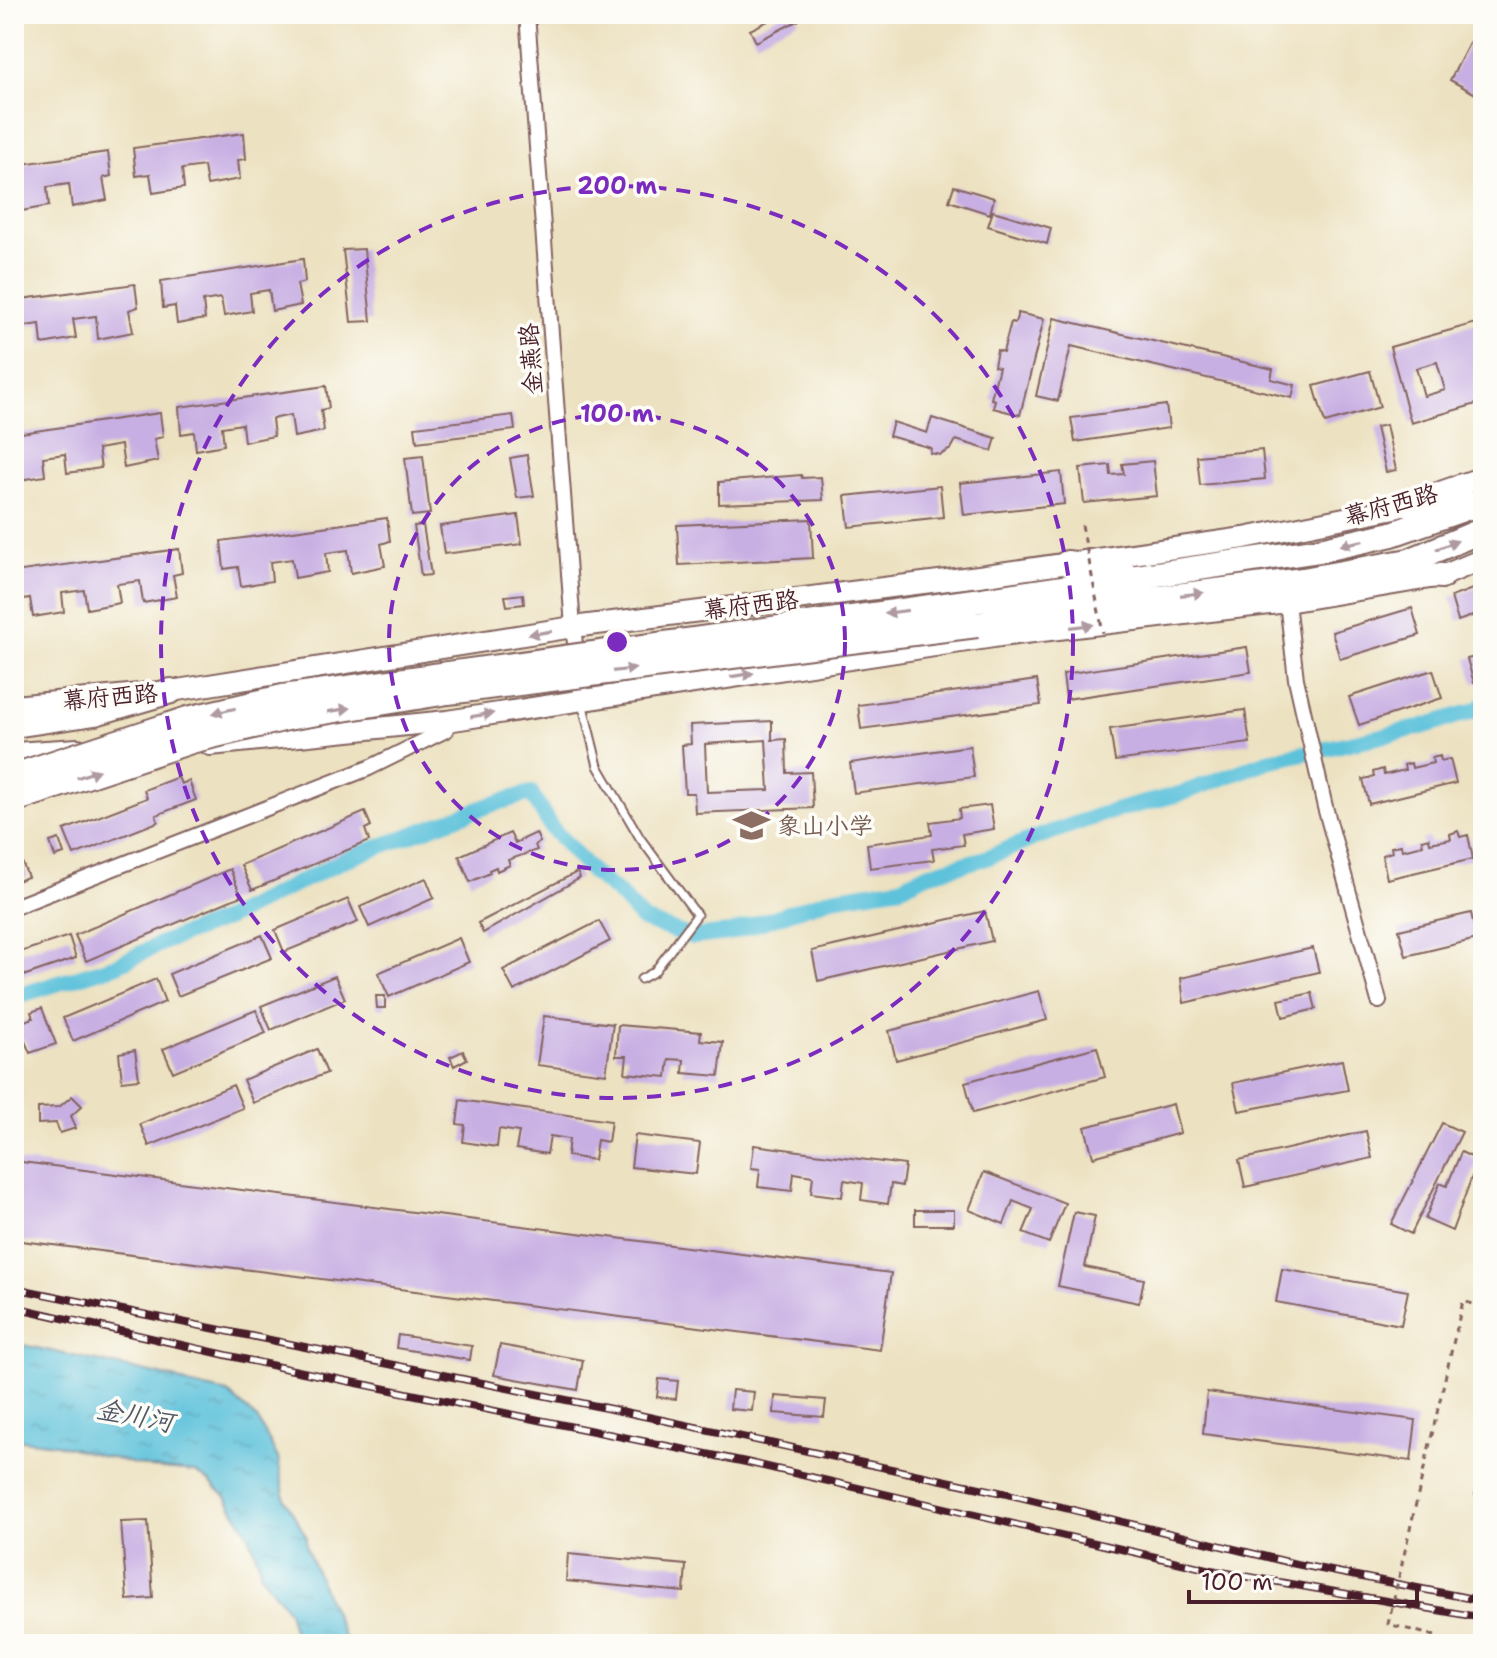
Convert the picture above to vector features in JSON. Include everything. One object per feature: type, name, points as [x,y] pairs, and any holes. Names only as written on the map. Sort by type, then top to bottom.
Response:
[{"type":"highway","points":[[1392,534],[1473,481]]},
{"type":"highway","name":"幕府西路","points":[[14,800],[191,741],[287,718],[975,613],[1152,574],[1320,550],[1392,534],[1483,502]]},
{"type":"highway","name":"幕府西路","points":[[14,776],[188,719],[283,697],[975,613],[1050,612],[1303,580],[1409,561],[1483,530]]},
{"type":"highway","points":[[1067,563],[1152,574]]},
{"type":"highway","points":[[1359,570],[1442,576]]},
{"type":"highway","points":[[1005,635],[1050,612]]},
{"type":"highway","points":[[14,725],[95,713],[171,691]]},
{"type":"main road","name":"幕府西路","points":[[14,706],[171,691],[573,627],[1244,538],[1380,511],[1473,481]]},
{"type":"main road","name":"幕府西路","points":[[14,753],[191,746],[447,721],[1005,635],[1287,602],[1442,576],[1483,559]]},
{"type":"main road","points":[[670,615],[656,642],[658,657],[668,673],[685,684]]},
{"type":"main road","points":[[478,642],[493,653],[495,667],[485,681]]},
{"type":"main road","points":[[360,730],[383,710],[430,689],[578,668]]},
{"type":"street","name":"金燕路","points":[[527,14],[573,627],[582,700]]},
{"type":"street","points":[[1287,602],[1296,679],[1305,719],[1379,1001]]},
{"type":"street","points":[[14,907],[369,768],[446,730],[447,721]]},
{"type":"lane","points":[[582,700],[598,766],[640,838],[697,915],[654,972],[641,979]]},
{"type":"path","points":[[1082,525],[1103,633]]},
{"type":"path","points":[[1435,1636],[1388,1624],[1463,1301],[1483,1307]]},
{"type":"water","name":"金川河","points":[[14,1343],[228,1393],[258,1420],[278,1458],[285,1499],[306,1536],[306,1547],[347,1644],[297,1644],[288,1611],[261,1575],[248,1533],[226,1497],[195,1472],[151,1468],[56,1444],[14,1439]]},
{"type":"building","points":[[782,14],[796,14],[799,20],[756,42],[750,30]]},
{"type":"building","points":[[1475,32],[1483,36],[1483,98],[1450,80]]},
{"type":"building","points":[[244,133],[246,159],[238,160],[240,179],[207,185],[204,166],[182,169],[184,188],[153,193],[150,174],[136,176],[133,148]]},
{"type":"building","points":[[108,152],[111,176],[103,178],[107,200],[72,207],[69,184],[47,187],[49,206],[16,212],[14,165]]},
{"type":"building","points":[[954,186],[994,198],[990,214],[949,201]]},
{"type":"building","points":[[993,211],[1051,228],[1047,244],[988,226]]},
{"type":"building","points":[[364,249],[371,321],[351,322],[343,250]]},
{"type":"building","points":[[303,259],[305,282],[297,284],[301,305],[272,311],[269,290],[250,293],[252,311],[224,316],[221,298],[203,301],[205,319],[177,324],[175,306],[163,308],[161,281]]},
{"type":"building","points":[[135,284],[138,307],[129,310],[133,332],[98,339],[96,316],[73,319],[76,338],[42,344],[40,324],[18,327],[20,346],[14,347],[14,300]]},
{"type":"building","points":[[1018,313],[1044,319],[1020,415],[993,408],[995,400],[991,399],[999,367],[994,366],[997,350],[1003,352],[1011,322],[1015,323]]},
{"type":"building","points":[[1054,318],[1273,369],[1271,379],[1295,385],[1292,398],[1071,346],[1058,401],[1036,396]]},
{"type":"building","points":[[1476,323],[1483,349],[1483,402],[1411,423],[1390,347]],"holes":[[[1437,362],[1445,390],[1424,396],[1416,368]]]},
{"type":"building","points":[[1370,371],[1380,407],[1325,423],[1314,386]]},
{"type":"building","points":[[326,386],[329,408],[321,410],[324,431],[294,437],[291,415],[272,419],[274,436],[244,442],[242,424],[222,427],[224,445],[196,450],[194,432],[181,434],[179,407]]},
{"type":"building","points":[[1166,405],[1169,428],[1075,442],[1071,418]]},
{"type":"building","points":[[160,413],[163,437],[154,439],[158,461],[124,468],[121,445],[98,449],[101,468],[67,473],[65,454],[43,457],[45,476],[14,481],[14,434]]},
{"type":"building","points":[[513,415],[515,430],[417,442],[415,427]]},
{"type":"building","points":[[932,418],[996,438],[992,451],[956,440],[951,449],[940,455],[930,453],[931,448],[889,436],[893,422],[927,433]]},
{"type":"building","points":[[1386,425],[1396,470],[1386,472],[1376,427]]},
{"type":"building","points":[[1262,450],[1265,479],[1200,485],[1197,456]]},
{"type":"building","points":[[527,455],[534,496],[517,498],[510,458]]},
{"type":"building","points":[[423,456],[430,514],[412,516],[405,458]]},
{"type":"building","points":[[1153,461],[1157,496],[1084,503],[1080,468],[1110,465],[1111,475],[1124,474],[1122,464]]},
{"type":"building","points":[[1061,472],[1064,504],[964,515],[960,483]]},
{"type":"building","points":[[801,475],[802,478],[821,477],[823,500],[719,504],[719,482]]},
{"type":"building","points":[[940,486],[943,517],[849,527],[845,496]]},
{"type":"building","points":[[518,515],[522,544],[444,554],[440,526]]},
{"type":"building","points":[[387,518],[390,541],[381,544],[385,566],[351,573],[348,550],[326,553],[328,572],[295,578],[292,559],[270,562],[272,581],[241,586],[238,567],[224,569],[221,541]]},
{"type":"building","points":[[811,519],[813,558],[679,565],[677,525]]},
{"type":"building","points":[[423,525],[431,575],[421,576],[414,526]]},
{"type":"building","points":[[179,549],[182,573],[173,575],[177,597],[143,603],[140,581],[117,584],[120,603],[87,609],[84,590],[62,593],[64,612],[33,617],[30,598],[16,600],[14,572]]},
{"type":"building","points":[[1483,585],[1483,612],[1458,621],[1451,597]]},
{"type":"building","points":[[523,594],[524,604],[507,606],[505,596]]},
{"type":"building","points":[[1412,608],[1420,635],[1340,659],[1332,632]]},
{"type":"building","points":[[1247,647],[1251,672],[1066,699],[1063,674]]},
{"type":"building","points":[[1483,655],[1483,681],[1474,683],[1467,659]]},
{"type":"building","points":[[1433,670],[1442,698],[1359,725],[1349,697]]},
{"type":"building","points":[[1037,680],[1041,705],[861,729],[858,705]]},
{"type":"building","points":[[1245,710],[1250,743],[1115,761],[1110,729]]},
{"type":"building","points":[[772,721],[772,740],[786,739],[787,773],[811,772],[813,808],[695,813],[694,793],[685,793],[682,745],[691,744],[690,725]],"holes":[[[766,740],[769,790],[707,792],[705,744]]]},
{"type":"building","points":[[970,746],[974,777],[854,793],[850,763]]},
{"type":"building","points":[[1440,756],[1441,761],[1450,759],[1456,783],[1369,804],[1363,779],[1374,777],[1373,772],[1383,769],[1384,775],[1405,770],[1404,765],[1411,763],[1412,768],[1433,763],[1432,758]]},
{"type":"building","points":[[178,777],[181,784],[189,781],[196,800],[156,815],[158,822],[74,855],[64,830],[147,798],[144,790]]},
{"type":"building","points":[[990,805],[994,829],[962,834],[964,845],[932,849],[934,860],[870,868],[867,844],[932,835],[930,822],[960,818],[959,809]]},
{"type":"building","points":[[365,812],[371,826],[365,829],[369,841],[252,890],[241,865]]},
{"type":"building","points":[[1458,831],[1460,837],[1468,835],[1473,859],[1387,879],[1382,855],[1392,852],[1391,847],[1401,845],[1402,850],[1423,845],[1422,840],[1429,838],[1430,843],[1451,839],[1450,834]]},
{"type":"building","points":[[510,833],[515,843],[536,833],[540,842],[535,845],[537,850],[508,860],[510,865],[497,871],[496,867],[470,882],[459,856]]},
{"type":"building","points":[[59,839],[64,854],[55,857],[50,842]]},
{"type":"building","points":[[20,857],[28,877],[14,882],[14,859]]},
{"type":"building","points":[[230,869],[241,896],[86,961],[75,935]]},
{"type":"building","points":[[577,872],[580,878],[483,933],[478,923]]},
{"type":"building","points":[[426,878],[434,898],[369,927],[360,907]]},
{"type":"building","points":[[348,899],[358,922],[284,952],[275,930]]},
{"type":"building","points":[[985,911],[992,941],[818,981],[812,951]]},
{"type":"building","points":[[1471,913],[1477,939],[1406,956],[1399,930]]},
{"type":"building","points":[[599,921],[610,941],[514,991],[503,970]]},
{"type":"building","points":[[262,935],[272,958],[178,996],[169,974]]},
{"type":"building","points":[[69,936],[76,958],[14,979],[14,954]]},
{"type":"building","points":[[459,938],[469,962],[389,997],[378,973]]},
{"type":"building","points":[[1313,948],[1319,972],[1184,1003],[1181,978]]},
{"type":"building","points":[[335,976],[345,999],[271,1030],[261,1006]]},
{"type":"building","points":[[156,979],[165,1002],[73,1041],[63,1018]]},
{"type":"building","points":[[1039,991],[1047,1020],[896,1060],[889,1031]]},
{"type":"building","points":[[1312,993],[1316,1009],[1283,1017],[1279,1000]]},
{"type":"building","points":[[376,996],[385,996],[385,1008],[377,1008]]},
{"type":"building","points":[[42,1008],[56,1044],[30,1053],[24,1039],[14,1043],[14,1025],[33,1018],[31,1012]]},
{"type":"building","points":[[256,1010],[266,1033],[173,1072],[163,1049]]},
{"type":"building","points":[[544,1016],[613,1024],[606,1074],[537,1065]]},
{"type":"building","points":[[618,1025],[701,1032],[700,1040],[723,1042],[719,1076],[683,1073],[684,1060],[669,1059],[667,1077],[625,1073],[627,1056],[616,1056]]},
{"type":"building","points":[[1097,1047],[1105,1077],[973,1113],[965,1082]]},
{"type":"building","points":[[317,1049],[327,1073],[253,1103],[243,1080]]},
{"type":"building","points":[[135,1050],[139,1079],[122,1081],[119,1053]]},
{"type":"building","points":[[463,1051],[467,1059],[454,1066],[450,1057]]},
{"type":"building","points":[[1342,1060],[1348,1090],[1239,1111],[1233,1083]]},
{"type":"building","points":[[233,1085],[243,1108],[149,1146],[140,1124]]},
{"type":"building","points":[[72,1096],[82,1106],[71,1116],[76,1128],[60,1133],[56,1123],[38,1124],[38,1108],[59,1107]]},
{"type":"building","points":[[460,1100],[611,1121],[608,1142],[597,1140],[594,1160],[567,1156],[569,1139],[550,1136],[547,1154],[516,1149],[519,1132],[499,1129],[497,1147],[463,1142],[465,1125],[457,1124]]},
{"type":"building","points":[[1173,1104],[1180,1133],[1093,1157],[1085,1127]]},
{"type":"building","points":[[1442,1123],[1462,1132],[1411,1234],[1391,1224]]},
{"type":"building","points":[[1366,1131],[1372,1158],[1245,1187],[1239,1160]]},
{"type":"building","points":[[635,1135],[700,1143],[696,1174],[631,1167]]},
{"type":"building","points":[[754,1145],[905,1165],[902,1186],[891,1184],[888,1204],[861,1200],[863,1183],[844,1180],[842,1197],[811,1193],[813,1176],[794,1173],[792,1191],[758,1187],[760,1169],[751,1168]]},
{"type":"building","points":[[1461,1152],[1478,1160],[1452,1231],[1425,1219],[1440,1183],[1447,1186]]},
{"type":"building","points":[[14,1161],[891,1273],[880,1350],[14,1240]]},
{"type":"building","points":[[984,1172],[1065,1203],[1049,1243],[1023,1233],[1033,1209],[1013,1201],[1004,1224],[969,1210]]},
{"type":"building","points":[[915,1210],[954,1210],[954,1225],[915,1225]]},
{"type":"building","points":[[1074,1212],[1095,1216],[1085,1267],[1144,1279],[1139,1303],[1058,1286]]},
{"type":"building","points":[[1282,1269],[1408,1291],[1401,1325],[1276,1302]]},
{"type":"building","points":[[398,1335],[472,1346],[470,1360],[396,1348]]},
{"type":"building","points":[[500,1345],[583,1360],[578,1390],[494,1375]]},
{"type":"building","points":[[659,1379],[678,1381],[676,1399],[657,1397]]},
{"type":"building","points":[[732,1390],[754,1392],[752,1411],[730,1409]]},
{"type":"building","points":[[1207,1392],[1416,1420],[1411,1461],[1203,1434]]},
{"type":"building","points":[[775,1396],[826,1400],[824,1417],[774,1413]]},
{"type":"building","points":[[1479,1479],[1483,1480],[1483,1497],[1475,1495]]},
{"type":"building","points":[[148,1521],[153,1598],[127,1600],[121,1522]]},
{"type":"building","points":[[568,1554],[686,1565],[684,1592],[566,1581]]},
{"type":"waterway","points":[[14,997],[117,965],[164,942],[226,919],[344,860],[490,805],[531,793],[551,827],[593,873],[619,894],[643,920],[692,937],[730,933],[832,898],[901,887],[927,874],[986,858],[1103,814],[1183,793],[1268,761],[1418,728],[1477,710],[1483,705]]},
{"type":"railway","points":[[14,1288],[611,1409],[1003,1493],[1296,1564],[1483,1601]]},
{"type":"railway","points":[[14,1307],[288,1369],[746,1462],[1216,1571],[1483,1618]]},
{"type":"place","name":"象山小学","points":[[751,826]]}]
